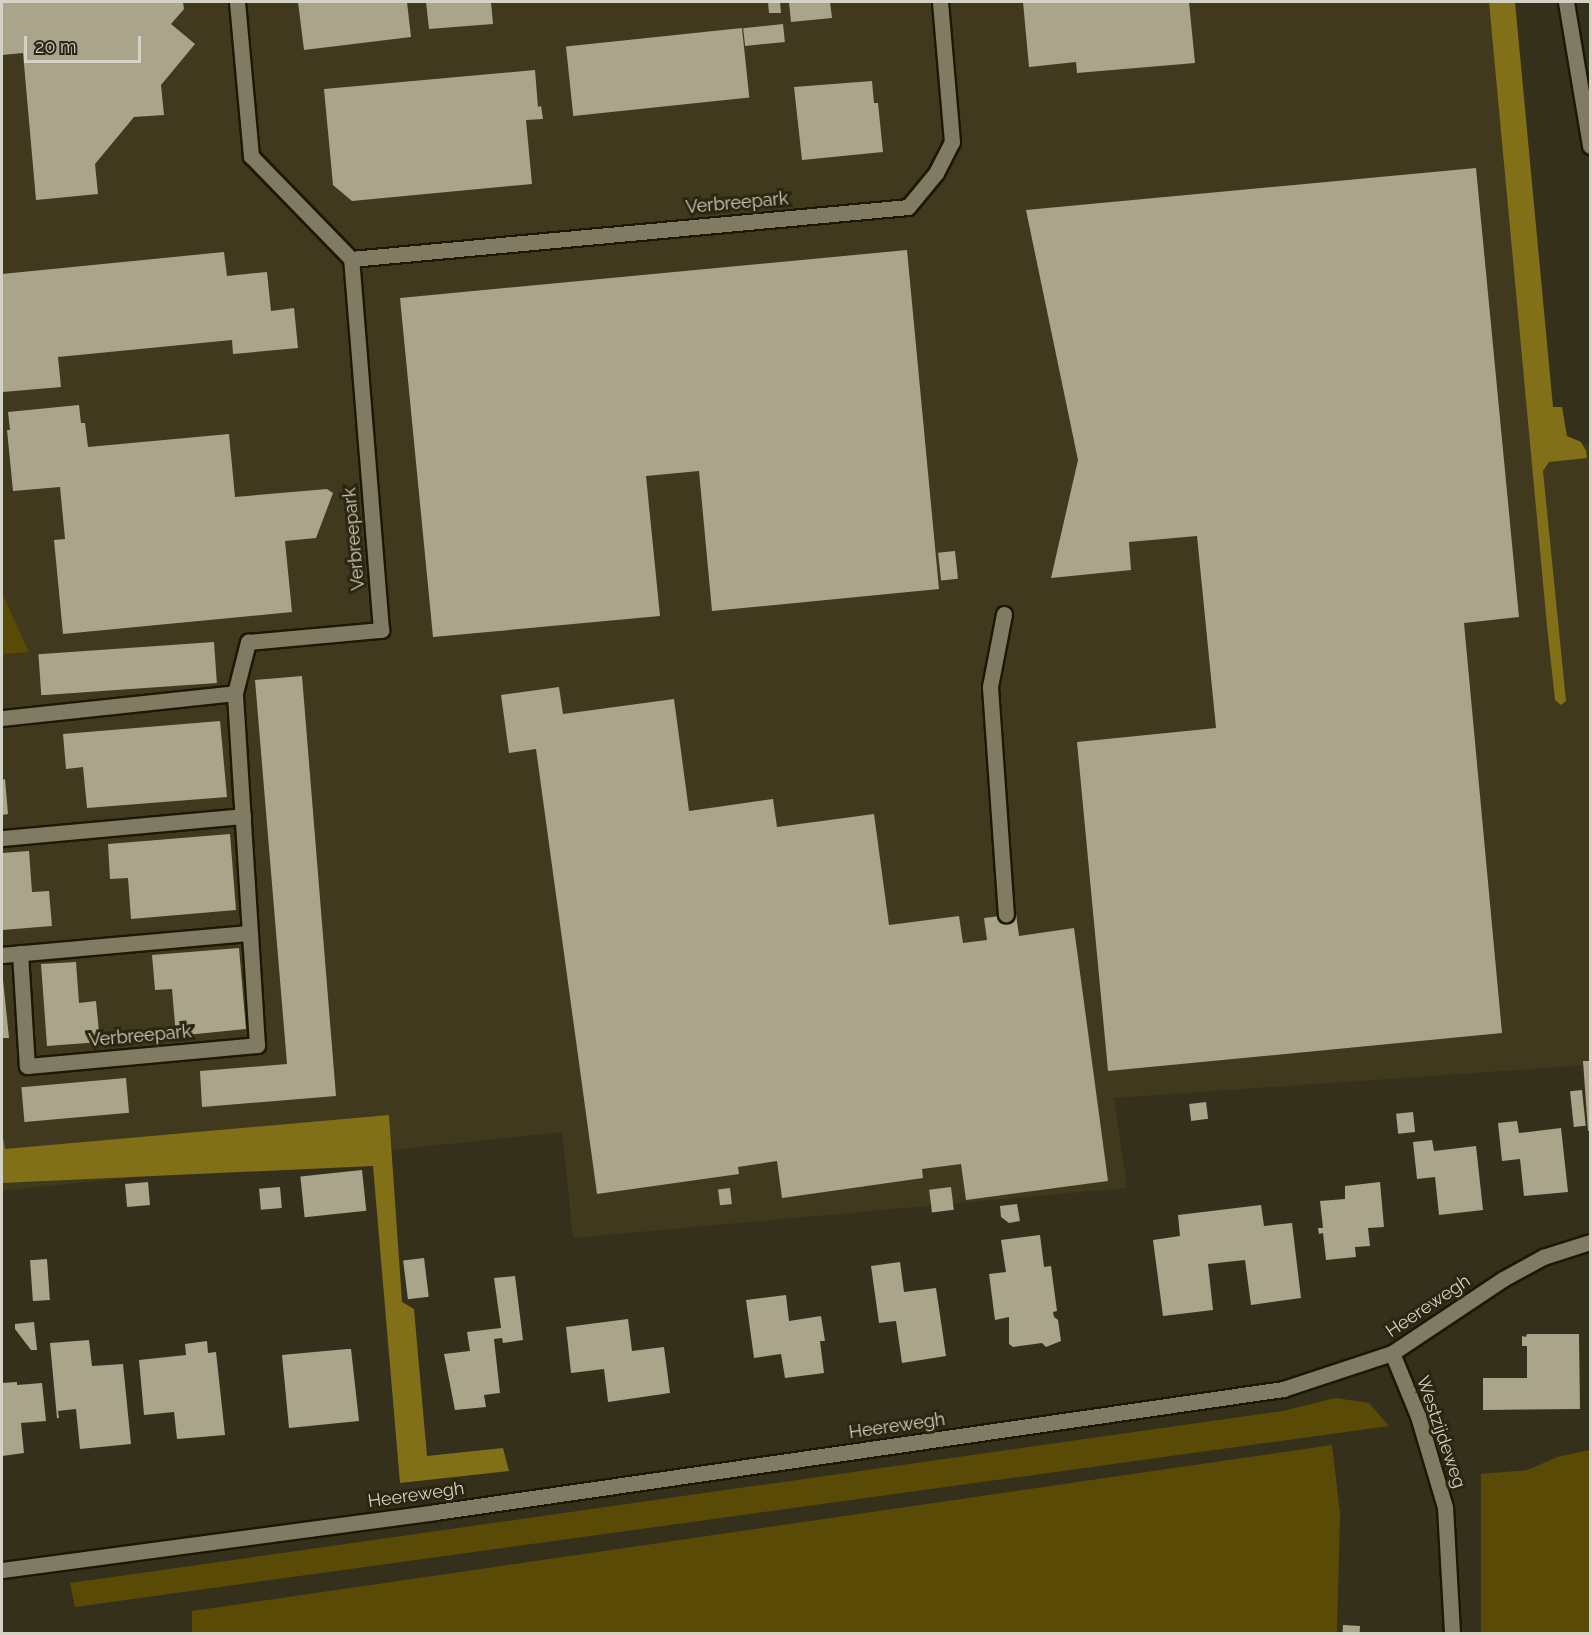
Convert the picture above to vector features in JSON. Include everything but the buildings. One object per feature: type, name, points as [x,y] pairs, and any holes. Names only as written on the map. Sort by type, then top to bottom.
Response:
[{"type":"street","points":[[237,2],[251,156],[351,259]]},
{"type":"street","name":"Verbreepark","points":[[20,953],[27,1066],[257,1045],[235,693],[248,642],[381,630],[351,259],[908,207],[936,173],[952,142],[940,2]]},
{"type":"street","points":[[1566,2],[1590,146]]},
{"type":"street","points":[[1004,614],[990,687],[1006,914]]},
{"type":"street","points":[[2,718],[235,693]]},
{"type":"street","points":[[2,838],[243,816]]},
{"type":"street","points":[[2,955],[249,933]]},
{"type":"street","name":"Heerewegh","points":[[2,1570],[1283,1389],[1392,1353],[1503,1279],[1543,1257],[1590,1242]]},
{"type":"street","name":"Westzijdeweg","points":[[1392,1353],[1418,1416],[1445,1507],[1452,1634]]},
{"type":"shaded area","points":[[2,2],[1501,2],[1544,422],[1566,446],[1590,444],[1590,1065],[1114,1098],[1127,1188],[573,1238],[562,1132],[2,1191]]},
{"type":"shaded area","points":[[1489,2],[1515,2],[1553,407],[1562,407],[1567,436],[1581,442],[1587,458],[1549,462],[1543,471],[1566,701],[1561,705],[1555,700],[1547,626]]},
{"type":"shaded area","points":[[2,593],[29,652],[2,654]]},
{"type":"shaded area","points":[[389,1115],[402,1302],[414,1309],[427,1456],[503,1448],[509,1471],[400,1483],[373,1166],[2,1183],[2,1131],[5,1149]]},
{"type":"shaded area","points":[[1335,1398],[1369,1403],[1389,1426],[75,1607],[70,1583],[1283,1411]]},
{"type":"shaded area","points":[[1332,1445],[1340,1514],[1337,1633],[192,1634],[192,1611]]},
{"type":"shaded area","points":[[1590,1450],[1590,1633],[1481,1633],[1481,1474],[1528,1470],[1557,1457]]}]
